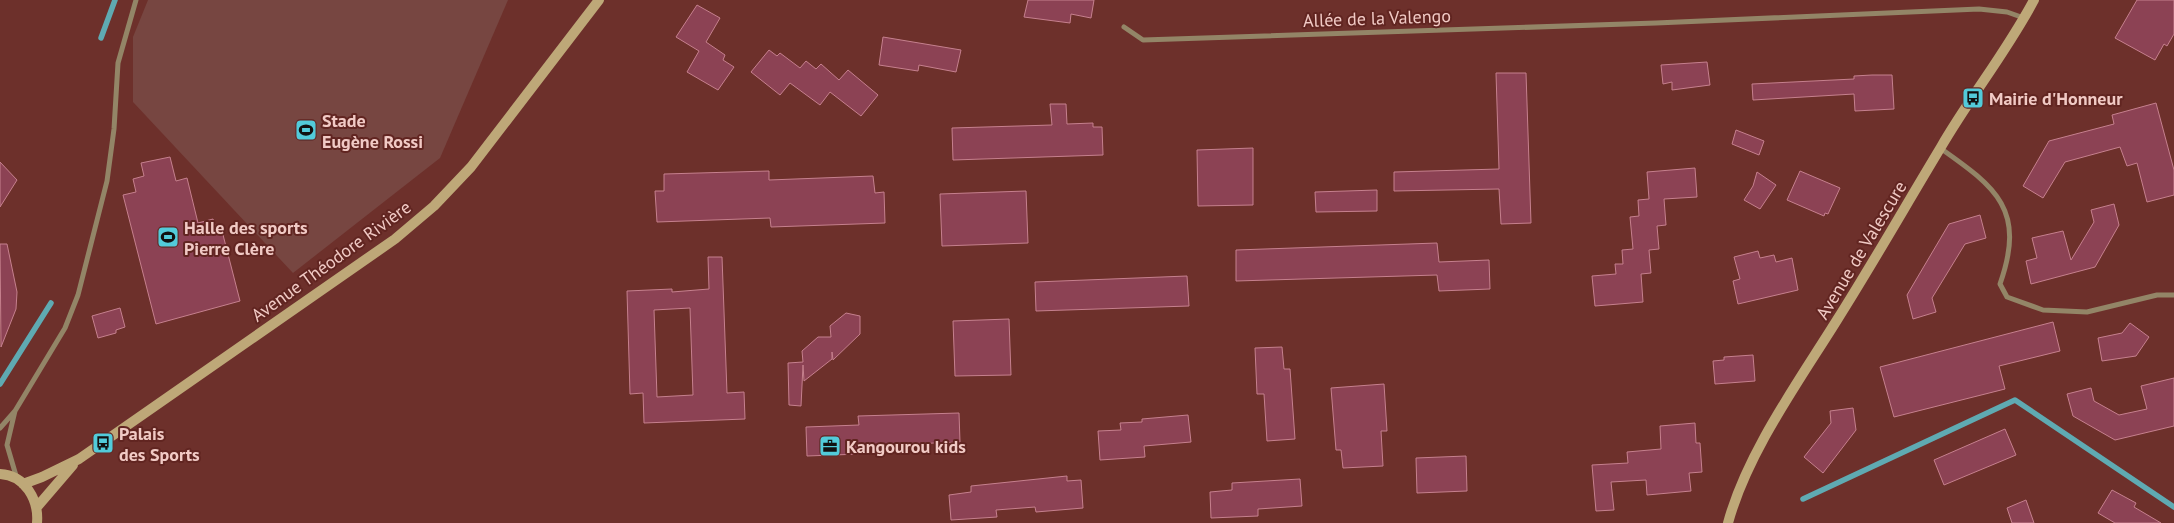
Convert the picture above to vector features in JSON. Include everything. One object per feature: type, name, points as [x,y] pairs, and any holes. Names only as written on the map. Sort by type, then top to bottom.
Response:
[{"type":"main road","name":"Avenue Théodore Rivière","points":[[20,482],[42,477],[78,459],[387,244],[434,206],[471,167],[599,0]]},
{"type":"main road","name":"Avenue de Valescure","points":[[1728,523],[1735,497],[1755,456],[1802,375],[1872,265],[1940,148],[2034,0]]},
{"type":"main road","name":"Avenue Théodore Rivière","points":[[37,507],[78,459]]},
{"type":"main road","points":[[0,474],[20,482],[29,491],[37,507],[37,523]]},
{"type":"street","points":[[0,428],[14,411],[65,328],[78,296],[107,181],[118,63],[136,0]]},
{"type":"street","name":"Allée de la Valengo","points":[[1124,28],[1144,40],[1656,23],[1980,9],[2007,12],[2024,18]]},
{"type":"street","points":[[1940,148],[1983,179],[2003,209],[2010,226],[2008,259],[2000,284],[2007,297],[2042,310],[2087,312],[2157,295],[2174,295]]},
{"type":"street","points":[[14,411],[7,445],[20,482]]},
{"type":"shaded area","name":"Stade Eugène Rossi","points":[[148,0],[508,0],[440,158],[293,273],[133,102],[133,37]]},
{"type":"building","points":[[1028,0],[1094,0],[1091,18],[1071,14],[1070,23],[1024,17]]},
{"type":"building","points":[[2137,0],[2174,0],[2174,34],[2167,46],[2164,44],[2155,60],[2115,38]]},
{"type":"building","points":[[697,5],[720,18],[706,42],[725,55],[723,60],[734,67],[718,90],[687,72],[699,51],[676,37]]},
{"type":"building","points":[[883,37],[961,50],[956,72],[919,65],[918,71],[879,65]]},
{"type":"building","points":[[769,50],[777,56],[780,53],[800,68],[806,61],[816,69],[821,64],[839,80],[848,70],[878,95],[861,116],[830,92],[820,105],[790,83],[780,95],[751,72]]},
{"type":"building","points":[[1707,62],[1710,85],[1672,90],[1672,82],[1663,84],[1661,65]]},
{"type":"building","points":[[1496,73],[1526,73],[1531,223],[1501,224],[1499,189],[1394,191],[1394,172],[1499,169]]},
{"type":"building","points":[[1892,75],[1894,109],[1855,111],[1854,94],[1753,100],[1752,84],[1854,79],[1854,76]]},
{"type":"building","points":[[2156,103],[2174,170],[2174,195],[2147,202],[2137,163],[2127,166],[2120,147],[2065,162],[2043,198],[2023,186],[2049,141],[2114,124],[2112,115]]},
{"type":"building","points":[[1050,104],[1066,104],[1067,124],[1093,123],[1093,127],[1102,127],[1103,155],[953,160],[952,128],[1052,125]]},
{"type":"building","points":[[1736,130],[1764,141],[1759,155],[1732,144]]},
{"type":"building","points":[[1253,148],[1253,205],[1198,206],[1197,150]]},
{"type":"building","name":"Halle des sports Pierre Clère","points":[[170,157],[176,181],[187,178],[198,223],[213,219],[216,228],[221,227],[240,301],[156,324],[123,195],[136,192],[133,179],[144,176],[141,163]]},
{"type":"building","points":[[0,162],[17,180],[0,207]]},
{"type":"building","points":[[1695,168],[1697,197],[1664,199],[1666,225],[1657,226],[1659,249],[1649,250],[1651,273],[1641,274],[1643,302],[1595,306],[1592,276],[1616,274],[1615,264],[1623,264],[1622,250],[1633,249],[1630,217],[1639,216],[1638,200],[1649,199],[1647,172]]},
{"type":"building","points":[[769,171],[769,180],[873,176],[875,193],[884,192],[885,223],[771,227],[770,218],[657,222],[655,191],[664,191],[664,174]]},
{"type":"building","points":[[1800,171],[1840,188],[1828,214],[1825,213],[1824,216],[1787,200]]},
{"type":"building","points":[[1757,172],[1776,185],[1760,209],[1744,200],[1753,186]]},
{"type":"building","points":[[1377,190],[1377,211],[1316,212],[1315,192]]},
{"type":"building","points":[[1026,191],[1028,243],[942,246],[940,194]]},
{"type":"building","points":[[2114,204],[2119,225],[2095,267],[2031,284],[2026,261],[2037,258],[2032,238],[2063,231],[2071,260],[2094,222],[2091,210]]},
{"type":"building","points":[[1980,215],[1986,238],[1965,244],[1932,298],[1936,312],[1913,319],[1907,295],[1949,224]]},
{"type":"building","points":[[1437,243],[1439,262],[1489,260],[1490,289],[1439,291],[1437,275],[1236,281],[1236,250]]},
{"type":"building","points":[[0,244],[7,244],[17,292],[16,309],[1,347]]},
{"type":"building","points":[[1758,251],[1760,258],[1774,255],[1776,262],[1792,258],[1798,290],[1738,304],[1733,281],[1740,279],[1734,257]]},
{"type":"building","points":[[708,257],[722,257],[727,393],[744,392],[745,419],[644,423],[643,393],[630,394],[627,291],[672,289],[672,292],[709,289]],"holes":[[[690,308],[693,395],[657,397],[654,310]]]},
{"type":"building","points":[[1187,276],[1189,306],[1036,311],[1035,282]]},
{"type":"building","points":[[120,308],[125,327],[116,330],[116,333],[98,338],[92,316]]},
{"type":"building","points":[[846,313],[860,316],[860,334],[833,360],[832,352],[832,359],[804,381],[803,365],[801,406],[789,405],[788,363],[803,362],[802,351],[818,337],[831,337],[830,326]]},
{"type":"building","points":[[1009,319],[1011,375],[955,376],[953,321]]},
{"type":"building","points":[[2053,322],[2060,351],[1999,366],[2005,389],[1894,417],[1880,367]]},
{"type":"building","points":[[2130,323],[2149,337],[2136,356],[2102,361],[2098,338],[2122,333]]},
{"type":"building","points":[[1282,347],[1284,369],[1290,369],[1295,439],[1267,441],[1264,394],[1257,394],[1255,348]]},
{"type":"building","points":[[1753,355],[1755,381],[1715,384],[1713,361],[1724,360],[1724,357]]},
{"type":"building","points":[[2174,378],[2174,426],[2115,440],[2073,416],[2067,394],[2091,388],[2094,401],[2119,415],[2147,409],[2141,386]]},
{"type":"building","points":[[1384,384],[1387,431],[1381,431],[1383,466],[1343,468],[1341,450],[1336,450],[1331,388]]},
{"type":"building","points":[[1853,408],[1856,430],[1823,473],[1804,457],[1831,423],[1830,411]]},
{"type":"building","points":[[959,413],[960,442],[859,446],[860,454],[807,456],[806,427],[859,425],[858,416]]},
{"type":"building","points":[[1188,415],[1191,442],[1144,446],[1145,457],[1100,460],[1098,431],[1121,430],[1120,423],[1142,422],[1142,419]]},
{"type":"building","points":[[1695,423],[1696,443],[1700,443],[1702,472],[1689,473],[1691,491],[1647,495],[1646,480],[1611,482],[1614,510],[1596,511],[1592,465],[1628,463],[1627,452],[1661,449],[1660,426]]},
{"type":"building","points":[[2005,429],[2016,455],[1944,485],[1934,460]]},
{"type":"building","points":[[1466,456],[1467,491],[1417,493],[1416,458]]},
{"type":"building","points":[[1067,476],[1067,481],[1081,480],[1083,508],[1036,512],[1035,507],[996,510],[997,517],[951,520],[949,495],[971,492],[971,486]]},
{"type":"building","points":[[1300,479],[1302,506],[1258,509],[1258,516],[1211,518],[1210,492],[1232,490],[1232,483]]},
{"type":"building","points":[[2112,490],[2136,503],[2134,507],[2161,523],[2115,523],[2098,513]]},
{"type":"building","points":[[2026,500],[2034,523],[2012,523],[2007,508]]},
{"type":"waterway","points":[[101,38],[115,0]]},
{"type":"waterway","points":[[0,384],[51,303]]},
{"type":"waterway","points":[[1803,499],[2015,400],[2174,507]]},
{"type":"place","name":"Mairie d'Honneur","points":[[1973,98]]},
{"type":"place","name":"Stade Eugène Rossi","points":[[306,130]]},
{"type":"place","name":"Halle des sports Pierre Clère","points":[[168,237]]},
{"type":"place","name":"Palais des Sports","points":[[103,443]]},
{"type":"place","name":"Kangourou kids","points":[[830,446]]}]
